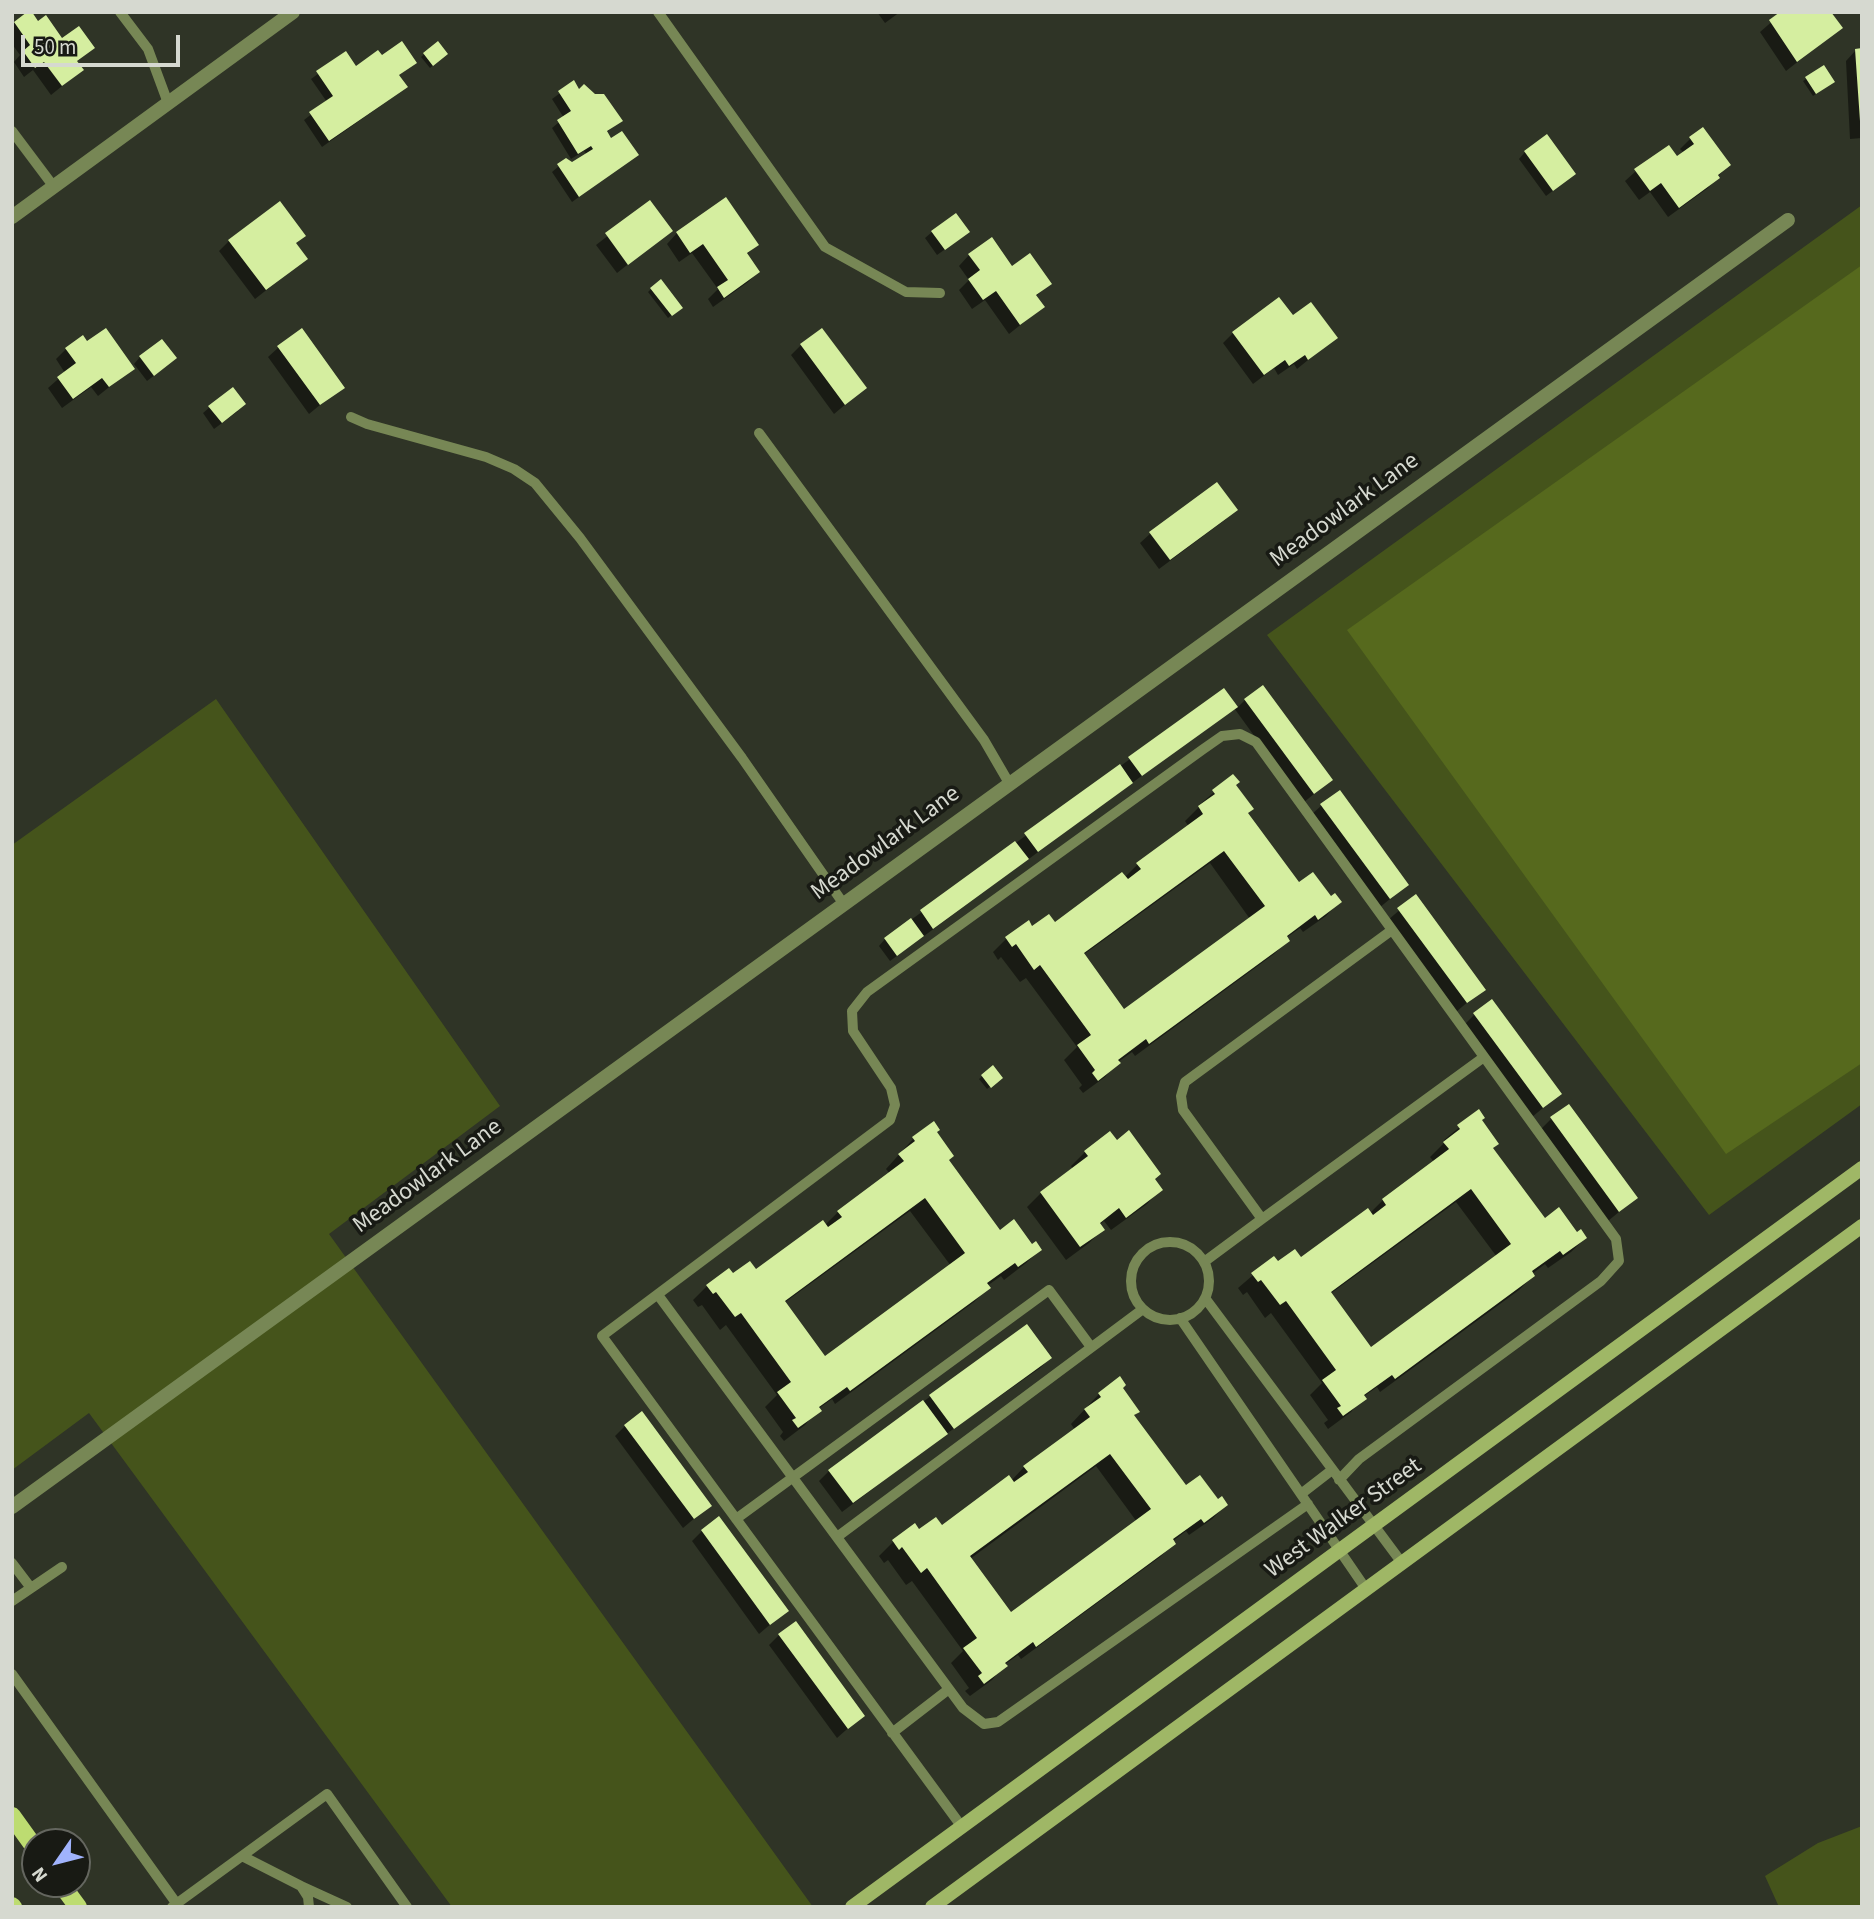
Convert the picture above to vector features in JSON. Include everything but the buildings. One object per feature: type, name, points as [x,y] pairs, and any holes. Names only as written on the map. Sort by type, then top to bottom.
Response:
[{"type":"street","points":[[12,217],[293,12]]},
{"type":"street","name":"Meadowlark Lane","points":[[12,1507],[1788,219]]},
{"type":"street","name":"West Walker Street","points":[[852,1907],[1862,1168]]},
{"type":"street","points":[[932,1907],[1862,1226]]},
{"type":"lane","points":[[120,12],[148,49],[168,103]]},
{"type":"lane","points":[[658,12],[825,247],[906,292],[940,293]]},
{"type":"lane","points":[[12,131],[54,187]]},
{"type":"lane","points":[[351,417],[366,424],[486,457],[514,469],[535,483],[580,538],[742,758],[844,903]]},
{"type":"lane","points":[[758,433],[984,740],[1009,783]]},
{"type":"lane","points":[[962,1827],[603,1336],[890,1120],[895,1105],[891,1088],[853,1031],[852,1010],[867,992],[1222,736],[1240,734],[1255,742],[1616,1239],[1619,1261],[1601,1281],[1360,1459],[1301,1494]]},
{"type":"lane","points":[[1262,1219],[1183,1110],[1181,1096],[1185,1083],[1199,1070],[1392,930]]},
{"type":"lane","points":[[1203,1262],[1484,1057]]},
{"type":"lane","points":[[1164,1242],[1177,1242],[1188,1246],[1203,1262],[1209,1275],[1205,1298],[1190,1315],[1167,1320],[1154,1316],[1143,1309],[1136,1299],[1132,1287],[1135,1263],[1142,1253],[1164,1242]]},
{"type":"lane","points":[[736,1519],[1049,1290],[1091,1347]]},
{"type":"lane","points":[[658,1295],[963,1708],[984,1724],[998,1722],[1308,1504]]},
{"type":"lane","points":[[1205,1298],[1402,1563]]},
{"type":"lane","points":[[836,1537],[1143,1309]]},
{"type":"lane","points":[[1180,1318],[1366,1589]]},
{"type":"lane","points":[[12,1563],[31,1588]]},
{"type":"lane","points":[[12,1601],[62,1567]]},
{"type":"lane","points":[[12,1674],[176,1906],[327,1794],[407,1907]]},
{"type":"lane","points":[[892,1733],[949,1689]]},
{"type":"lane","points":[[242,1856],[347,1907]]},
{"type":"lane","points":[[301,1886],[308,1897],[309,1907]]},
{"type":"shaded area","points":[[1862,205],[1862,1104],[1709,1215],[1267,635]]},
{"type":"shaded area","points":[[1862,265],[1862,1063],[1726,1154],[1347,630]]},
{"type":"shaded area","points":[[216,699],[500,1106],[329,1234],[813,1907],[452,1907],[89,1413],[12,1470],[12,845]]},
{"type":"shaded area","points":[[1862,1826],[1862,1907],[1779,1907],[1765,1876],[1818,1843]]}]
